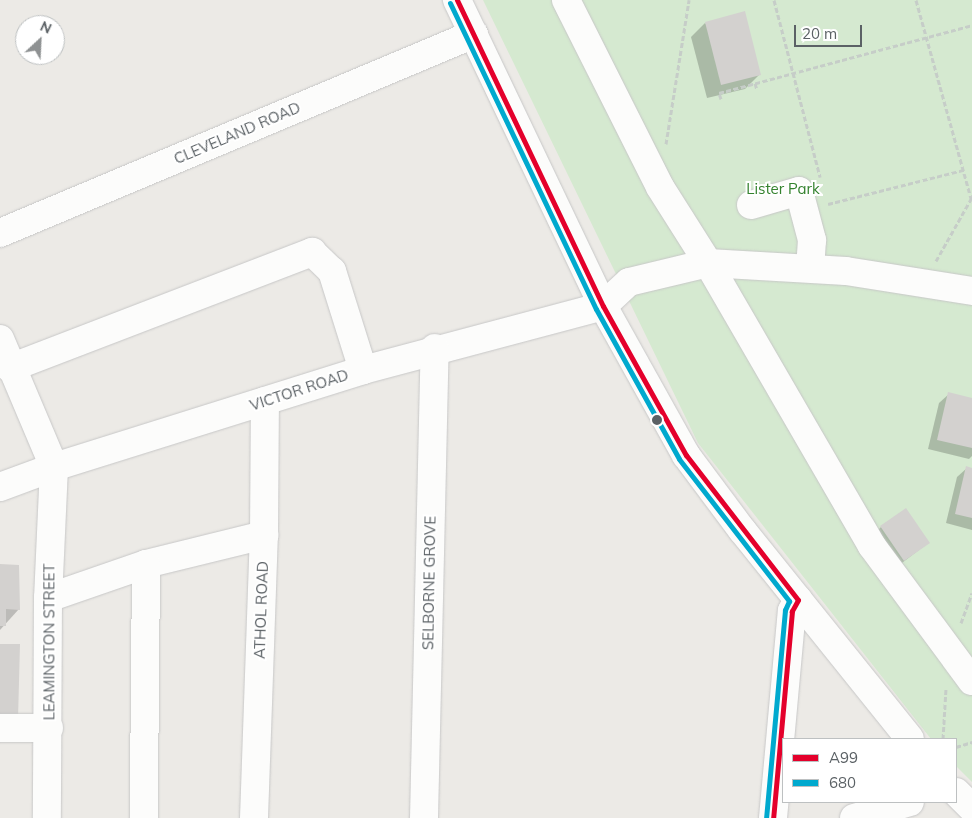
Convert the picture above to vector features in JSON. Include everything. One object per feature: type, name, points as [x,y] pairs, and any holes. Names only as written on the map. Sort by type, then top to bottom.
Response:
[{"type":"street","points":[[456,0],[474,34],[603,306],[686,455],[798,600],[909,738]]},
{"type":"street","points":[[566,0],[660,187],[708,263],[872,546],[949,653],[972,681]]},
{"type":"street","name":"CLEVELAND ROAD","points":[[0,233],[474,34]]},
{"type":"street","points":[[750,206],[799,191],[812,240],[810,267]]},
{"type":"street","points":[[10,368],[312,252],[332,271],[363,370]]},
{"type":"street","points":[[603,306],[629,282],[708,263],[810,267],[972,291]]},
{"type":"street","points":[[972,295],[972,314]]},
{"type":"street","name":"VICTOR ROAD","points":[[0,487],[54,467],[435,348],[603,306]]},
{"type":"street","points":[[0,339],[10,368],[54,467]]},
{"type":"street","name":"SELBORNE GROVE","points":[[424,818],[435,348]]},
{"type":"street","name":"ATHOL ROAD","points":[[254,818],[264,535],[265,401]]},
{"type":"street","name":"LEAMINGTON STREET","points":[[46,818],[49,728],[48,598],[54,467]]},
{"type":"street","points":[[48,598],[146,564],[264,535]]},
{"type":"street","points":[[144,818],[146,564]]},
{"type":"street","points":[[773,818],[792,611],[798,600]]},
{"type":"street","points":[[0,728],[49,728]]},
{"type":"street","points":[[957,793],[972,808]]},
{"type":"street","points":[[854,818],[906,803]]},
{"type":"path","points":[[666,148],[689,0]]},
{"type":"path","points":[[774,0],[822,186]]},
{"type":"path","points":[[916,0],[972,200],[923,283]]},
{"type":"path","points":[[721,99],[719,93],[972,25]]},
{"type":"path","points":[[755,83],[757,90]]},
{"type":"path","points":[[825,195],[827,204],[963,170]]},
{"type":"path","points":[[942,738],[949,653]]},
{"type":"path","points":[[957,747],[972,742]]},
{"type":"green space","name":"Lister Park","points":[[483,0],[972,0],[972,782],[957,767],[957,738],[930,738],[698,443]]},
{"type":"building","points":[[745,11],[761,75],[721,85],[705,22]]},
{"type":"building","points":[[948,392],[972,398],[972,448],[937,440]]},
{"type":"building","points":[[966,466],[972,468],[972,518],[955,514]]},
{"type":"building","points":[[906,508],[930,543],[904,561],[880,526]]},
{"type":"building","points":[[0,564],[19,565],[20,610],[6,609],[6,626],[0,626]]},
{"type":"building","points":[[0,644],[20,644],[18,719],[0,719]]},
{"type":"transit line","name":"A99","points":[[457,0],[603,306],[686,455],[798,600],[792,611],[773,818]]},
{"type":"transit line","name":"680","points":[[450,3],[596,309],[679,459],[789,601],[785,610],[766,817]]}]
